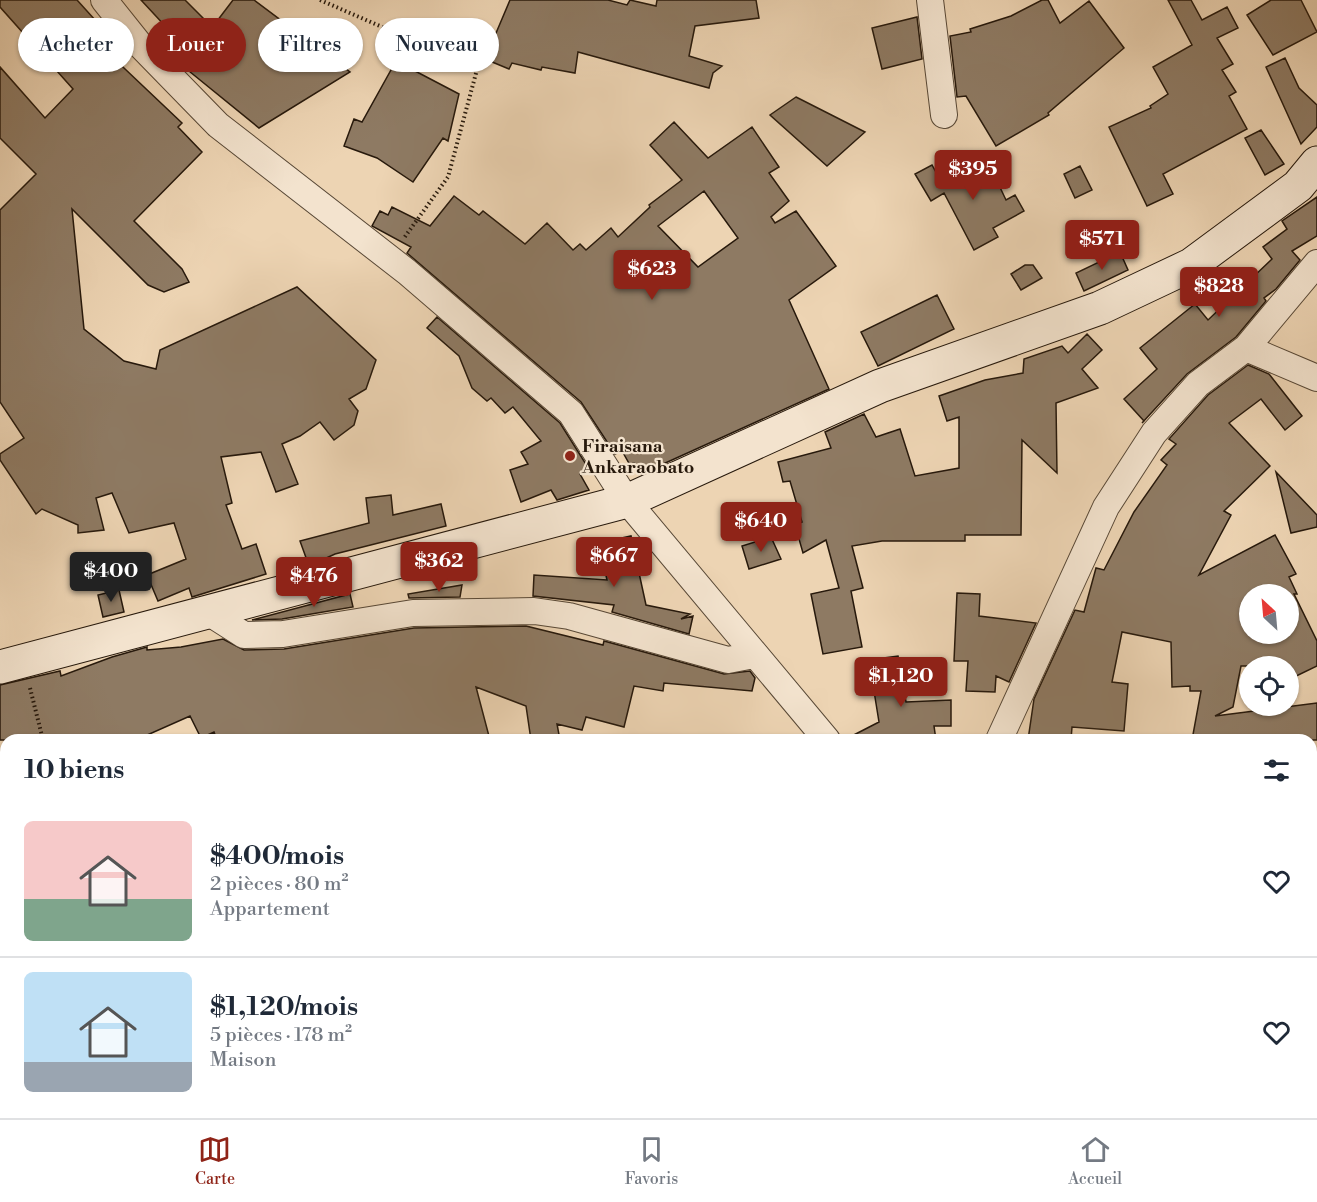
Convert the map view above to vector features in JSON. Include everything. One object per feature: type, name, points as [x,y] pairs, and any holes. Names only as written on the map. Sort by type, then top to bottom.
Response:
[{"type":"street","points":[[104,0],[140,45],[218,125],[390,258],[571,413],[627,501],[822,734]]},
{"type":"street","points":[[930,0],[934,17],[944,115]]},
{"type":"street","points":[[12,664],[627,501],[880,386],[1101,308],[1191,265],[1298,186],[1317,163]]},
{"type":"street","points":[[1002,734],[1112,498],[1154,433],[1198,384],[1246,348],[1317,263]]},
{"type":"street","points":[[1246,348],[1317,378]]},
{"type":"street","points":[[208,612],[244,635],[283,634],[413,613],[534,611],[569,616],[728,660],[754,655]]},
{"type":"path","points":[[320,0],[396,33],[482,51],[448,177],[390,258]]},
{"type":"path","points":[[12,664],[41,734]]},
{"type":"building","points":[[0,0],[77,0],[93,18],[18,18],[18,27],[0,7]]},
{"type":"building","points":[[141,0],[185,0],[203,18],[158,18]]},
{"type":"building","points":[[233,0],[254,0],[278,18],[258,18],[258,72],[350,72],[259,128],[190,72],[246,72],[246,18],[219,18]]},
{"type":"building","points":[[510,0],[608,0],[627,5],[630,0],[656,6],[657,0],[756,0],[759,18],[695,26],[689,56],[722,66],[713,73],[709,88],[578,52],[575,73],[542,67],[541,70],[512,63],[509,69],[499,65],[499,26]]},
{"type":"building","points":[[1042,0],[1048,0],[1060,23],[1089,1],[1124,48],[1048,113],[1049,115],[996,146],[966,96],[957,97],[950,36],[971,32],[970,29],[1011,16]]},
{"type":"building","points":[[1168,0],[1191,0],[1202,20],[1227,7],[1238,28],[1217,38],[1233,64],[1222,70],[1236,92],[1229,96],[1247,129],[1163,174],[1173,194],[1147,206],[1109,127],[1151,108],[1150,106],[1168,94],[1153,67],[1192,45]]},
{"type":"building","points":[[1271,0],[1301,0],[1317,32],[1273,55],[1247,15]]},
{"type":"building","points":[[917,17],[922,59],[882,69],[872,28]]},
{"type":"building","points":[[1285,58],[1299,88],[1317,105],[1317,127],[1301,144],[1266,67]]},
{"type":"building","points":[[0,67],[45,118],[73,89],[58,72],[128,72],[182,123],[178,127],[202,152],[134,221],[182,269],[189,282],[164,292],[148,285],[72,209],[84,329],[124,361],[156,369],[160,350],[297,287],[376,360],[366,389],[349,399],[358,411],[354,425],[334,440],[320,422],[300,436],[282,444],[298,484],[276,492],[261,452],[221,457],[232,503],[226,505],[242,549],[256,544],[266,574],[192,597],[189,588],[158,601],[147,575],[186,559],[174,523],[129,533],[112,493],[96,498],[104,530],[78,533],[78,525],[42,509],[36,514],[0,460],[0,454],[24,438],[0,402],[0,210],[36,174],[0,138]]},
{"type":"building","points":[[390,72],[417,72],[459,94],[448,141],[443,138],[413,182],[377,158],[344,146],[354,119],[362,122]]},
{"type":"building","points":[[796,97],[865,132],[827,166],[770,115]]},
{"type":"building","points":[[674,122],[708,158],[752,127],[779,167],[769,173],[789,201],[771,217],[775,223],[796,211],[836,266],[789,300],[829,389],[641,474],[634,463],[630,465],[622,451],[615,454],[581,402],[407,253],[411,247],[372,226],[380,211],[388,215],[392,207],[430,226],[454,196],[479,215],[483,211],[525,244],[547,223],[573,250],[580,244],[586,250],[611,228],[618,237],[650,207],[649,205],[682,180],[650,145]],"holes":[[[704,191],[738,238],[698,267],[658,226]]]},
{"type":"building","points":[[1261,130],[1284,164],[1265,175],[1245,138]]},
{"type":"building","points":[[988,162],[1006,200],[1015,195],[1024,211],[993,228],[998,237],[974,250],[944,193],[931,201],[915,174],[932,165],[942,183]]},
{"type":"building","points":[[1080,166],[1092,190],[1075,198],[1064,174]]},
{"type":"building","points":[[1317,197],[1317,236],[1292,251],[1300,260],[1276,289],[1264,298],[1266,301],[1236,337],[1187,374],[1144,421],[1124,399],[1157,369],[1140,348],[1195,304],[1208,320],[1272,259],[1263,247],[1287,229],[1282,221]]},
{"type":"building","points":[[1120,252],[1128,270],[1084,291],[1076,273]]},
{"type":"building","points":[[1025,265],[1033,265],[1042,278],[1021,290],[1011,274]]},
{"type":"building","points":[[937,295],[954,329],[878,366],[861,332]]},
{"type":"building","points":[[437,317],[560,423],[589,469],[580,474],[589,490],[557,500],[551,490],[521,502],[510,470],[528,464],[521,452],[541,441],[513,407],[505,413],[491,398],[487,401],[472,388],[459,356],[427,328]]},
{"type":"building","points":[[1087,334],[1102,350],[1082,369],[1098,388],[1056,403],[1057,473],[1022,440],[1021,535],[965,535],[965,541],[882,541],[852,546],[863,588],[851,591],[862,647],[823,654],[811,594],[839,588],[826,540],[803,553],[795,525],[802,522],[790,481],[783,482],[778,462],[831,448],[825,432],[864,414],[876,437],[900,429],[915,476],[959,468],[959,417],[947,421],[939,396],[985,380],[1023,373],[1024,359],[1062,346],[1068,353]]},
{"type":"building","points":[[1248,365],[1269,374],[1302,416],[1285,430],[1261,399],[1229,423],[1270,466],[1224,511],[1231,515],[1199,575],[1275,535],[1296,574],[1289,577],[1292,584],[1239,584],[1239,644],[1299,644],[1299,604],[1317,641],[1317,666],[1299,675],[1299,656],[1239,656],[1239,676],[1233,707],[1215,716],[1239,713],[1239,716],[1299,716],[1299,705],[1317,703],[1317,734],[1193,734],[1201,691],[1190,691],[1190,686],[1172,687],[1171,642],[1122,632],[1112,682],[1128,684],[1124,731],[1072,727],[1071,734],[1029,734],[1034,699],[1075,610],[1084,612],[1096,568],[1104,570],[1134,512],[1167,465],[1161,460],[1176,444],[1169,439],[1208,395]]},
{"type":"building","points":[[1276,472],[1317,515],[1317,527],[1291,533]]},
{"type":"building","points":[[391,495],[393,515],[441,504],[446,526],[335,554],[309,566],[300,541],[369,523],[366,498]]},
{"type":"building","points":[[631,536],[646,605],[690,614],[681,619],[693,616],[689,634],[612,612],[614,605],[533,596],[534,575],[607,580],[599,543]]},
{"type":"building","points":[[771,537],[781,559],[749,569],[742,546]]},
{"type":"building","points":[[462,585],[460,597],[409,598],[408,594]]},
{"type":"building","points":[[119,590],[124,612],[103,617],[98,595]]},
{"type":"building","points":[[957,593],[980,594],[979,616],[1036,623],[1009,682],[996,676],[995,692],[966,691],[968,661],[954,661]]},
{"type":"building","points":[[350,594],[353,607],[282,619],[252,620]]},
{"type":"building","points":[[526,626],[603,645],[604,641],[724,674],[750,671],[755,678],[752,691],[664,683],[663,691],[634,686],[624,727],[586,717],[582,730],[557,724],[559,734],[530,734],[526,706],[476,687],[488,734],[215,734],[214,732],[199,734],[190,716],[150,734],[0,734],[0,685],[60,671],[61,676],[147,647],[147,650],[181,647],[223,639],[244,650],[284,649],[414,628]]},
{"type":"building","points":[[898,656],[906,702],[951,700],[951,726],[934,726],[935,734],[856,734],[879,722],[869,660]]},
{"type":"place","name":"Firaisana Ankaraobato","points":[[570,456]]}]
